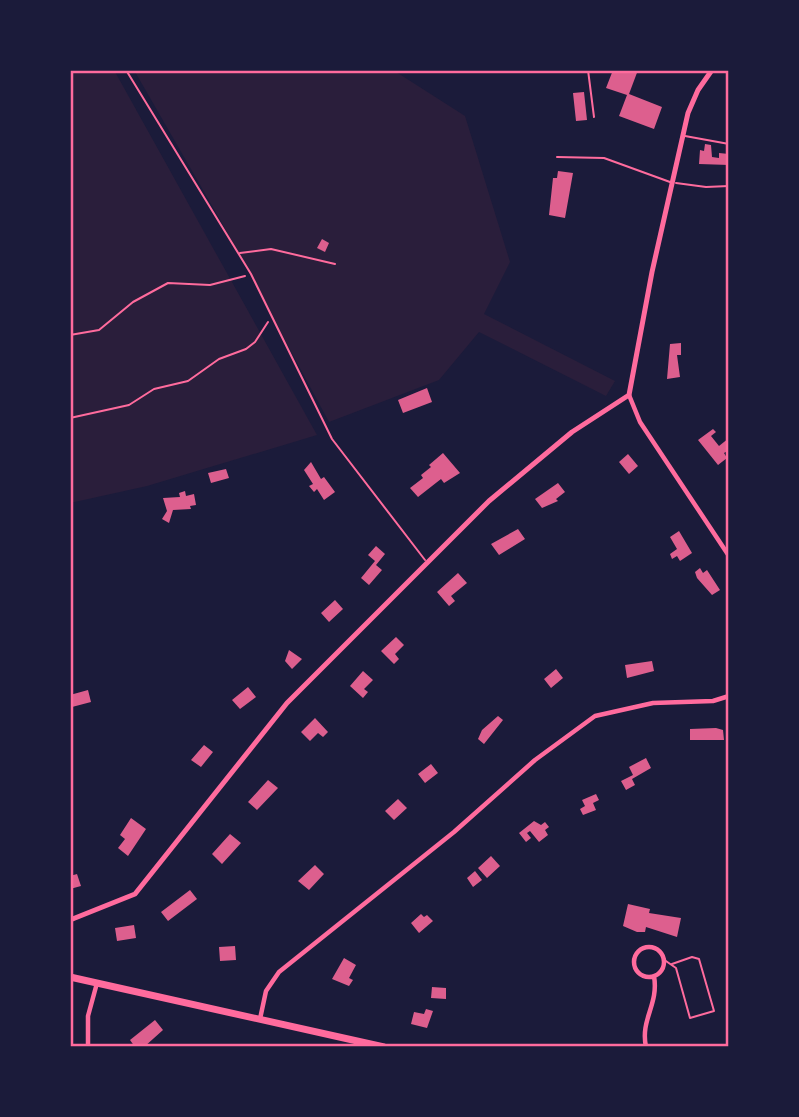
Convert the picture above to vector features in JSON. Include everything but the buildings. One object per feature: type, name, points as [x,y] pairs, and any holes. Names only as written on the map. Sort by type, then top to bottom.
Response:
[{"type":"highway","points":[[70,978],[384,1047]]},
{"type":"street","points":[[712,70],[698,90],[682,135],[630,377],[629,395],[640,422],[729,556]]},
{"type":"street","points":[[70,920],[135,894],[287,703],[505,488],[572,432],[629,395]]},
{"type":"street","points":[[260,1019],[266,991],[279,972],[454,832],[535,761],[595,716],[653,703],[713,701],[729,696]]},
{"type":"street","points":[[644,948],[654,948],[663,959],[663,967],[654,976],[644,976],[636,970],[636,955],[644,948]]},
{"type":"street","points":[[646,1047],[644,1028],[656,999],[654,976]]},
{"type":"street","points":[[88,1047],[88,1016],[97,983]]},
{"type":"lane","points":[[126,70],[251,274],[332,439],[428,564]]},
{"type":"lane","points":[[588,70],[594,117]]},
{"type":"lane","points":[[682,135],[729,144]]},
{"type":"lane","points":[[556,157],[604,158],[672,182],[706,187],[729,186]]},
{"type":"lane","points":[[239,254],[271,248],[335,264]]},
{"type":"lane","points":[[663,959],[672,964],[690,1018],[715,1011],[699,959],[692,957],[672,964]]},
{"type":"path","points":[[70,335],[99,330],[133,302],[169,283],[210,285],[251,274]]},
{"type":"path","points":[[70,418],[129,405],[153,389],[188,381],[219,359],[255,342],[272,315]]},
{"type":"shaded area","points":[[70,70],[114,70],[317,435],[147,486],[70,503]]},
{"type":"shaded area","points":[[134,70],[393,70],[465,116],[510,262],[484,314],[615,381],[606,396],[479,332],[439,380],[329,422],[222,223]]}]
